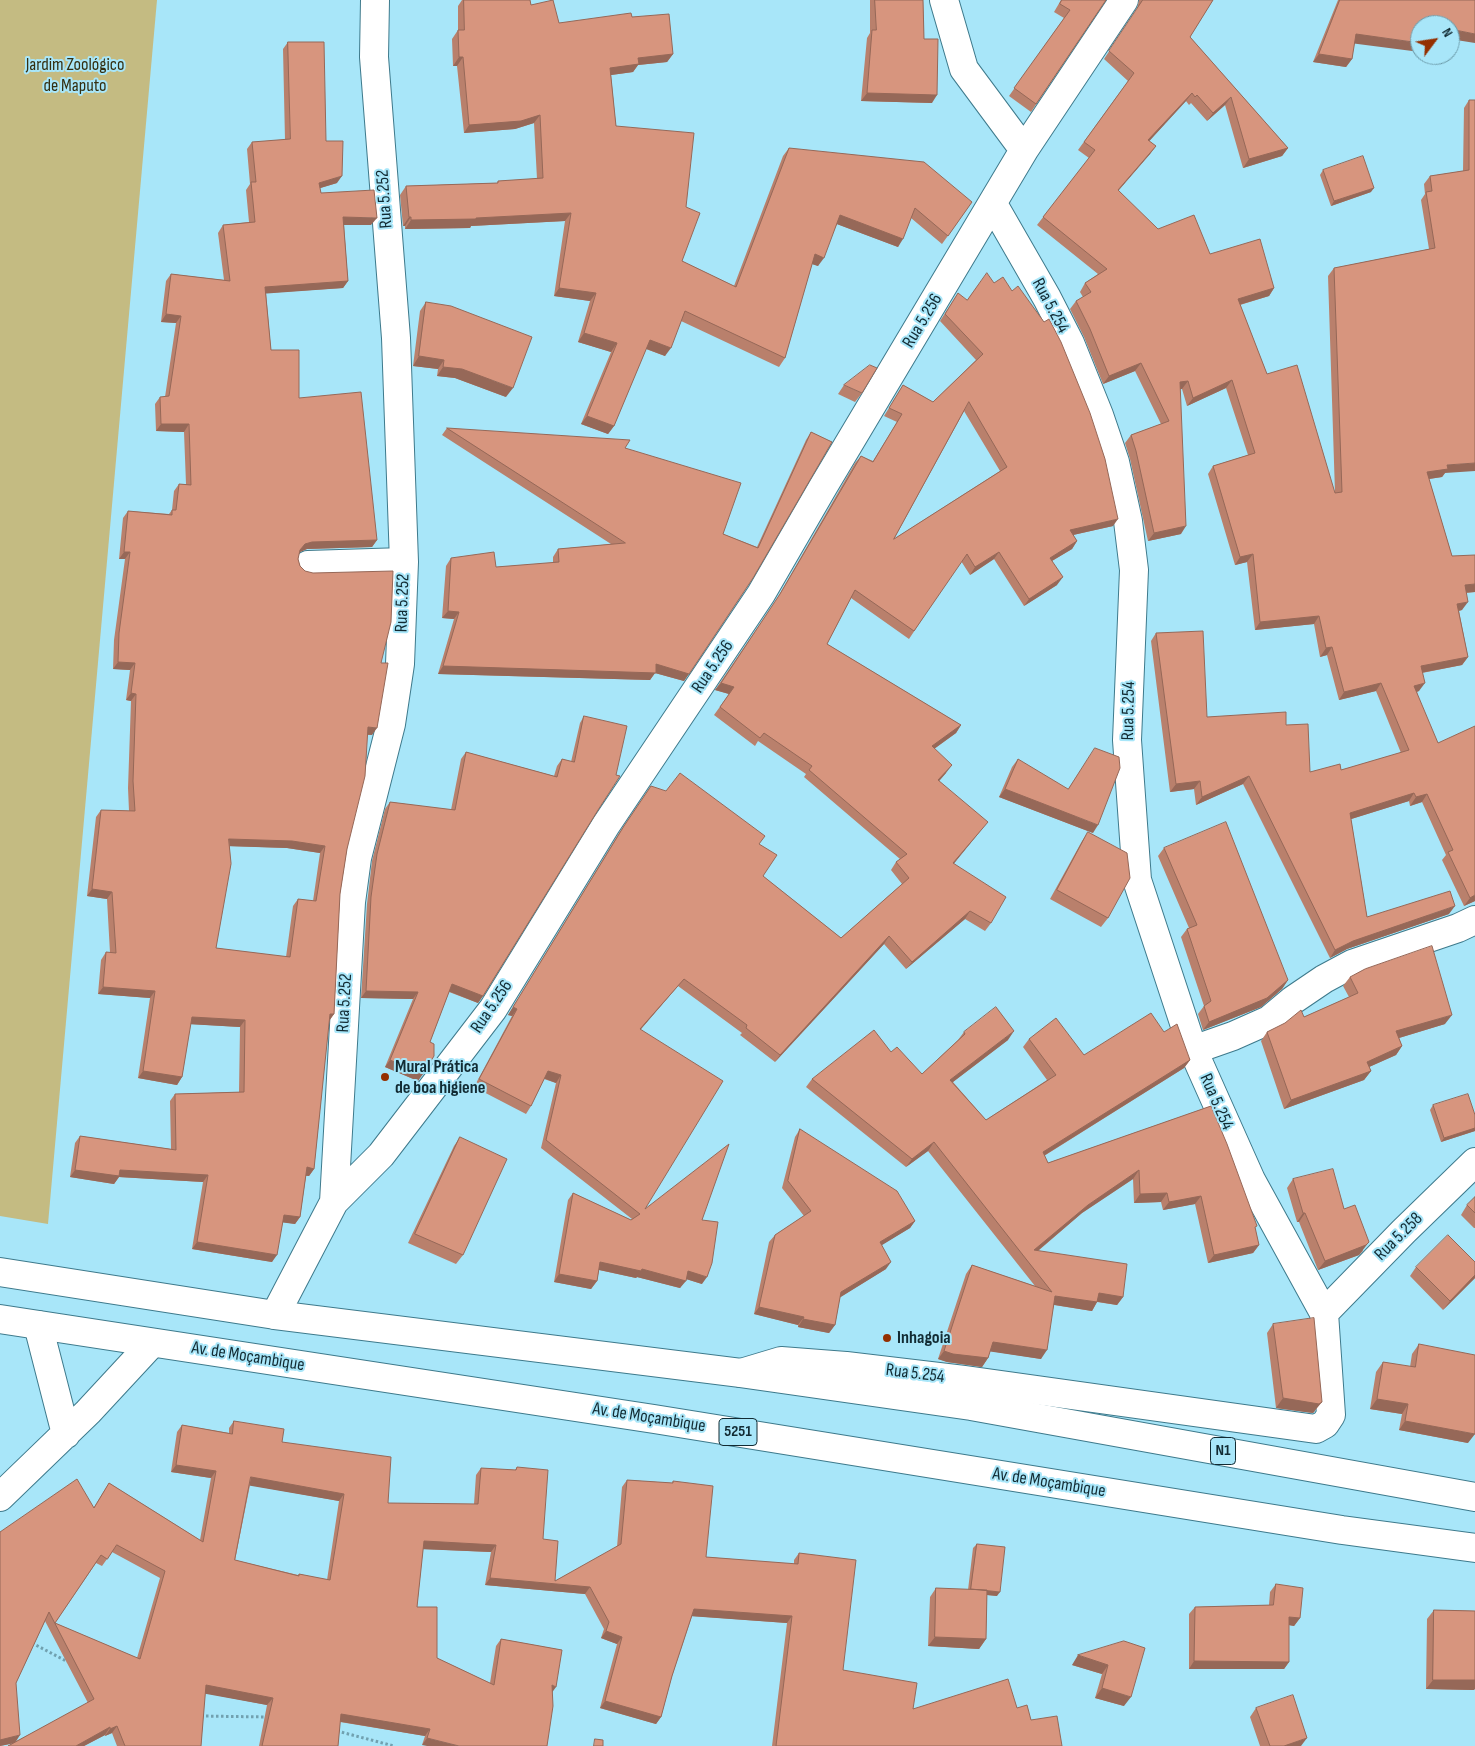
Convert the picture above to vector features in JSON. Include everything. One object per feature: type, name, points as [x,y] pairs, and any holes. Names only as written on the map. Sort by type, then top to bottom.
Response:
[{"type":"main road","name":"Rua 5.252","points":[[334,1202],[351,902],[358,858],[391,724],[400,664],[404,562],[396,338],[374,57],[375,0]]},
{"type":"main road","points":[[944,0],[964,69],[1024,150]]},
{"type":"main road","name":"Rua 5.256","points":[[275,1315],[334,1202],[381,1155],[493,1009],[606,825],[761,594],[1024,150],[1124,0]]},
{"type":"main road","name":"Rua 5.254","points":[[741,1373],[781,1361],[846,1366],[964,1380],[1316,1429],[1325,1424],[1331,1415],[1324,1314],[1251,1180],[1193,1050],[1138,880],[1127,740],[1134,570],[1128,521],[1115,462],[1099,415],[1070,343],[993,204]]},
{"type":"main road","points":[[308,566],[404,562]]},
{"type":"main road","points":[[1193,1050],[1233,1036],[1269,1020],[1316,984],[1352,964],[1458,928],[1475,920]]},
{"type":"main road","name":"Rua 5.258","points":[[1324,1314],[1404,1231],[1475,1162]]},
{"type":"main road","points":[[0,1272],[275,1315],[741,1373]]},
{"type":"main road","name":"Av. de Moçambique","points":[[0,1319],[654,1419],[1342,1530],[1475,1548]]},
{"type":"main road","points":[[38,1325],[66,1434]]},
{"type":"main road","points":[[0,1497],[66,1434],[152,1343]]},
{"type":"main road","name":"N1","points":[[741,1373],[972,1406],[1475,1497]]},
{"type":"path","points":[[25,1639],[75,1665]]},
{"type":"path","points":[[197,1716],[272,1717]]},
{"type":"path","points":[[328,1729],[394,1746]]},
{"type":"green space","name":"Jardim Zoológico de Maputo","points":[[0,0],[157,0],[48,1224],[0,1216]]},
{"type":"building","points":[[464,0],[530,0],[531,5],[553,0],[559,23],[631,13],[632,17],[669,14],[673,54],[638,58],[639,64],[610,68],[616,126],[694,133],[686,207],[700,213],[682,261],[736,287],[789,148],[924,162],[972,202],[948,236],[915,208],[903,239],[840,215],[824,258],[815,254],[785,358],[685,311],[671,348],[650,340],[614,426],[587,416],[617,343],[584,333],[596,293],[559,288],[571,213],[476,219],[411,220],[411,217],[409,217],[406,186],[498,183],[498,181],[543,178],[540,115],[521,121],[469,125],[463,57],[459,57],[458,30],[464,30]]},
{"type":"building","points":[[875,0],[923,0],[924,39],[938,39],[937,95],[867,93],[872,30],[876,30]]},
{"type":"building","points":[[1062,0],[1106,0],[1036,104],[1014,88],[1070,10],[1060,4]]},
{"type":"building","points":[[1143,0],[1213,0],[1190,37],[1288,148],[1249,159],[1231,97],[1213,113],[1197,95],[1195,97],[1192,93],[1148,140],[1156,146],[1118,190],[1158,229],[1194,215],[1210,254],[1260,239],[1274,288],[1238,299],[1267,374],[1297,365],[1335,493],[1342,492],[1334,268],[1435,248],[1426,192],[1432,191],[1430,176],[1469,170],[1469,100],[1475,100],[1475,463],[1447,465],[1448,469],[1427,472],[1452,556],[1475,555],[1475,584],[1465,585],[1468,602],[1457,604],[1468,657],[1421,666],[1425,683],[1414,686],[1438,743],[1475,726],[1475,895],[1470,898],[1448,852],[1453,850],[1427,794],[1416,797],[1414,793],[1350,813],[1367,917],[1450,891],[1455,906],[1353,941],[1335,950],[1249,776],[1202,797],[1200,781],[1176,784],[1156,633],[1203,631],[1207,717],[1286,712],[1286,725],[1308,724],[1310,772],[1340,764],[1341,770],[1409,750],[1381,683],[1344,692],[1332,647],[1326,648],[1319,616],[1260,622],[1253,554],[1240,557],[1213,466],[1255,453],[1232,380],[1193,398],[1188,381],[1180,382],[1186,526],[1154,533],[1131,435],[1169,421],[1141,363],[1109,376],[1090,329],[1076,301],[1091,292],[1085,283],[1107,269],[1043,217],[1095,150],[1084,142],[1134,73],[1109,51]]},
{"type":"building","points":[[1340,0],[1475,0],[1475,34],[1460,31],[1460,15],[1410,15],[1410,42],[1356,34],[1352,59],[1319,54]]},
{"type":"building","points":[[288,42],[324,42],[326,141],[343,141],[342,176],[319,183],[321,193],[374,190],[377,218],[343,217],[348,281],[265,287],[271,350],[299,350],[299,398],[361,392],[377,540],[312,542],[305,544],[300,550],[298,559],[300,566],[305,571],[313,573],[393,571],[391,622],[381,663],[388,663],[377,728],[368,727],[365,776],[347,849],[340,894],[334,1014],[330,1014],[314,1169],[307,1167],[300,1217],[284,1215],[277,1255],[197,1242],[208,1175],[120,1170],[119,1176],[75,1170],[80,1136],[176,1150],[175,1094],[244,1092],[245,1020],[192,1017],[182,1077],[143,1071],[155,991],[103,987],[106,952],[116,953],[112,892],[92,889],[101,810],[135,811],[133,781],[136,694],[131,693],[135,663],[118,662],[119,633],[130,552],[124,552],[128,511],[172,515],[172,510],[176,510],[179,484],[191,485],[189,424],[161,424],[160,397],[169,396],[181,316],[166,314],[171,274],[230,281],[223,225],[255,222],[251,182],[256,182],[252,142],[290,139]],"holes":[[[229,839],[292,841],[325,846],[316,901],[298,899],[290,957],[216,948],[231,864]]]},
{"type":"building","points":[[1363,156],[1374,188],[1334,201],[1323,170]]},
{"type":"building","points":[[987,273],[994,283],[1003,277],[1012,291],[1018,286],[1044,322],[1049,319],[1061,342],[1090,413],[1105,459],[1118,519],[1070,530],[1077,541],[1050,558],[1063,577],[1029,599],[999,552],[975,567],[967,554],[914,631],[855,590],[827,644],[961,725],[932,746],[952,765],[938,780],[988,822],[953,863],[1006,897],[991,923],[970,911],[912,962],[889,936],[780,1055],[746,1028],[747,1025],[684,979],[640,1029],[723,1081],[645,1209],[729,1144],[702,1220],[718,1222],[712,1263],[707,1277],[688,1271],[686,1281],[642,1269],[641,1271],[600,1262],[597,1281],[559,1274],[573,1193],[631,1220],[640,1214],[546,1140],[561,1075],[548,1071],[531,1106],[479,1079],[517,1009],[513,1007],[624,826],[651,786],[666,791],[680,773],[765,836],[759,844],[777,855],[763,876],[841,938],[909,878],[896,862],[907,854],[809,770],[812,766],[764,733],[760,738],[720,707],[734,687],[721,683],[780,594],[861,456],[873,462],[902,414],[889,408],[903,385],[933,402],[983,354],[945,314],[958,293],[967,300]],"holes":[[[969,402],[1007,467],[894,539]]]},
{"type":"building","points":[[426,302],[451,306],[532,337],[513,388],[462,369],[443,367],[444,360],[419,356]]},
{"type":"building","points":[[870,365],[877,368],[862,393],[844,385]]},
{"type":"building","points":[[447,428],[630,440],[625,448],[741,483],[723,534],[758,548],[811,432],[832,442],[753,578],[689,674],[656,664],[656,673],[443,666],[459,612],[448,611],[451,558],[494,552],[496,567],[559,562],[558,549],[625,543]]},
{"type":"building","points":[[584,716],[627,726],[616,775],[620,776],[483,996],[452,984],[430,1042],[434,1044],[434,1056],[423,1074],[390,1060],[418,992],[366,991],[371,897],[377,854],[390,802],[455,810],[466,752],[557,777],[562,759],[574,762]]},
{"type":"building","points":[[1095,748],[1119,757],[1120,768],[1098,825],[1005,789],[1018,759],[1068,789]]},
{"type":"building","points":[[1226,822],[1288,980],[1267,998],[1209,1022],[1204,1006],[1211,1001],[1187,929],[1197,925],[1164,848]]},
{"type":"building","points":[[1088,832],[1127,853],[1130,878],[1108,918],[1057,890]]},
{"type":"building","points":[[1432,946],[1452,1015],[1396,1031],[1402,1046],[1367,1062],[1371,1071],[1291,1100],[1267,1032],[1285,1023],[1301,1010],[1304,1017],[1358,993],[1350,977],[1365,969]]},
{"type":"building","points":[[996,1007],[1014,1031],[950,1080],[986,1120],[1056,1075],[1029,1039],[1056,1018],[1084,1055],[1151,1013],[1164,1032],[1177,1024],[1190,1060],[1043,1152],[1048,1163],[1211,1106],[1257,1226],[1255,1227],[1259,1245],[1214,1255],[1201,1196],[1169,1202],[1167,1193],[1140,1194],[1139,1170],[1088,1205],[1034,1250],[1127,1264],[1123,1297],[1099,1293],[1097,1302],[1055,1296],[1047,1350],[993,1342],[988,1358],[953,1354],[944,1351],[972,1265],[1052,1292],[934,1142],[912,1159],[812,1079],[874,1030],[891,1052],[897,1047],[922,1074],[965,1034],[964,1032]]},
{"type":"building","points":[[1468,1094],[1475,1115],[1475,1128],[1444,1138],[1433,1105]]},
{"type":"building","points":[[800,1129],[897,1191],[915,1221],[880,1242],[891,1262],[841,1292],[835,1325],[803,1319],[804,1317],[759,1307],[775,1235],[811,1211],[788,1181]]},
{"type":"building","points":[[460,1137],[507,1159],[463,1255],[415,1234]]},
{"type":"building","points":[[1333,1169],[1344,1209],[1355,1205],[1369,1242],[1366,1245],[1325,1261],[1305,1213],[1303,1213],[1293,1179]]},
{"type":"building","points":[[1475,1197],[1475,1213],[1467,1205]]},
{"type":"building","points":[[1448,1235],[1475,1262],[1475,1275],[1450,1301],[1416,1267]]},
{"type":"building","points":[[1314,1318],[1322,1402],[1319,1404],[1283,1398],[1273,1324]]},
{"type":"building","points":[[1419,1344],[1475,1355],[1475,1434],[1405,1421],[1408,1404],[1377,1399],[1383,1362],[1415,1367]]},
{"type":"building","points":[[234,1421],[284,1429],[282,1442],[391,1457],[388,1503],[478,1504],[481,1468],[516,1470],[517,1467],[548,1470],[543,1539],[558,1541],[555,1581],[621,1544],[627,1480],[673,1483],[673,1481],[713,1486],[706,1557],[798,1564],[799,1553],[856,1560],[843,1670],[917,1683],[913,1709],[1008,1679],[1017,1708],[1027,1705],[1031,1720],[1057,1716],[1062,1746],[776,1746],[792,1616],[694,1609],[661,1717],[605,1701],[622,1637],[606,1631],[609,1622],[590,1587],[490,1578],[496,1545],[424,1541],[417,1607],[437,1607],[437,1658],[494,1685],[501,1639],[562,1650],[556,1687],[552,1685],[553,1706],[547,1746],[459,1746],[427,1738],[430,1729],[341,1714],[338,1746],[262,1746],[273,1698],[206,1685],[201,1746],[125,1746],[117,1726],[110,1729],[110,1727],[76,1746],[8,1746],[94,1699],[49,1612],[16,1683],[20,1735],[0,1740],[0,1532],[77,1479],[94,1508],[109,1483],[203,1542],[216,1471],[176,1465],[182,1425],[232,1434]],"holes":[[[251,1477],[344,1494],[330,1580],[299,1574],[299,1576],[235,1560]],[[117,1545],[165,1571],[140,1659],[55,1623],[101,1555],[107,1559]]]},
{"type":"building","points":[[977,1544],[1005,1547],[1000,1592],[971,1589]]},
{"type":"building","points":[[1276,1584],[1303,1588],[1300,1618],[1289,1617],[1289,1662],[1194,1661],[1195,1607],[1273,1605]]},
{"type":"building","points":[[936,1588],[987,1590],[986,1639],[935,1637]]},
{"type":"building","points":[[1434,1610],[1475,1611],[1475,1680],[1433,1680]]},
{"type":"building","points":[[1124,1641],[1145,1648],[1131,1697],[1102,1688],[1108,1665],[1078,1655]]},
{"type":"building","points":[[1293,1695],[1307,1738],[1284,1746],[1270,1746],[1256,1708]]},
{"type":"building","points":[[595,1739],[603,1740],[603,1746],[594,1746]]},
{"type":"place","name":"Mural Prática de boa higiene","points":[[385,1077]]},
{"type":"place","name":"Inhagoia","points":[[887,1338]]}]
